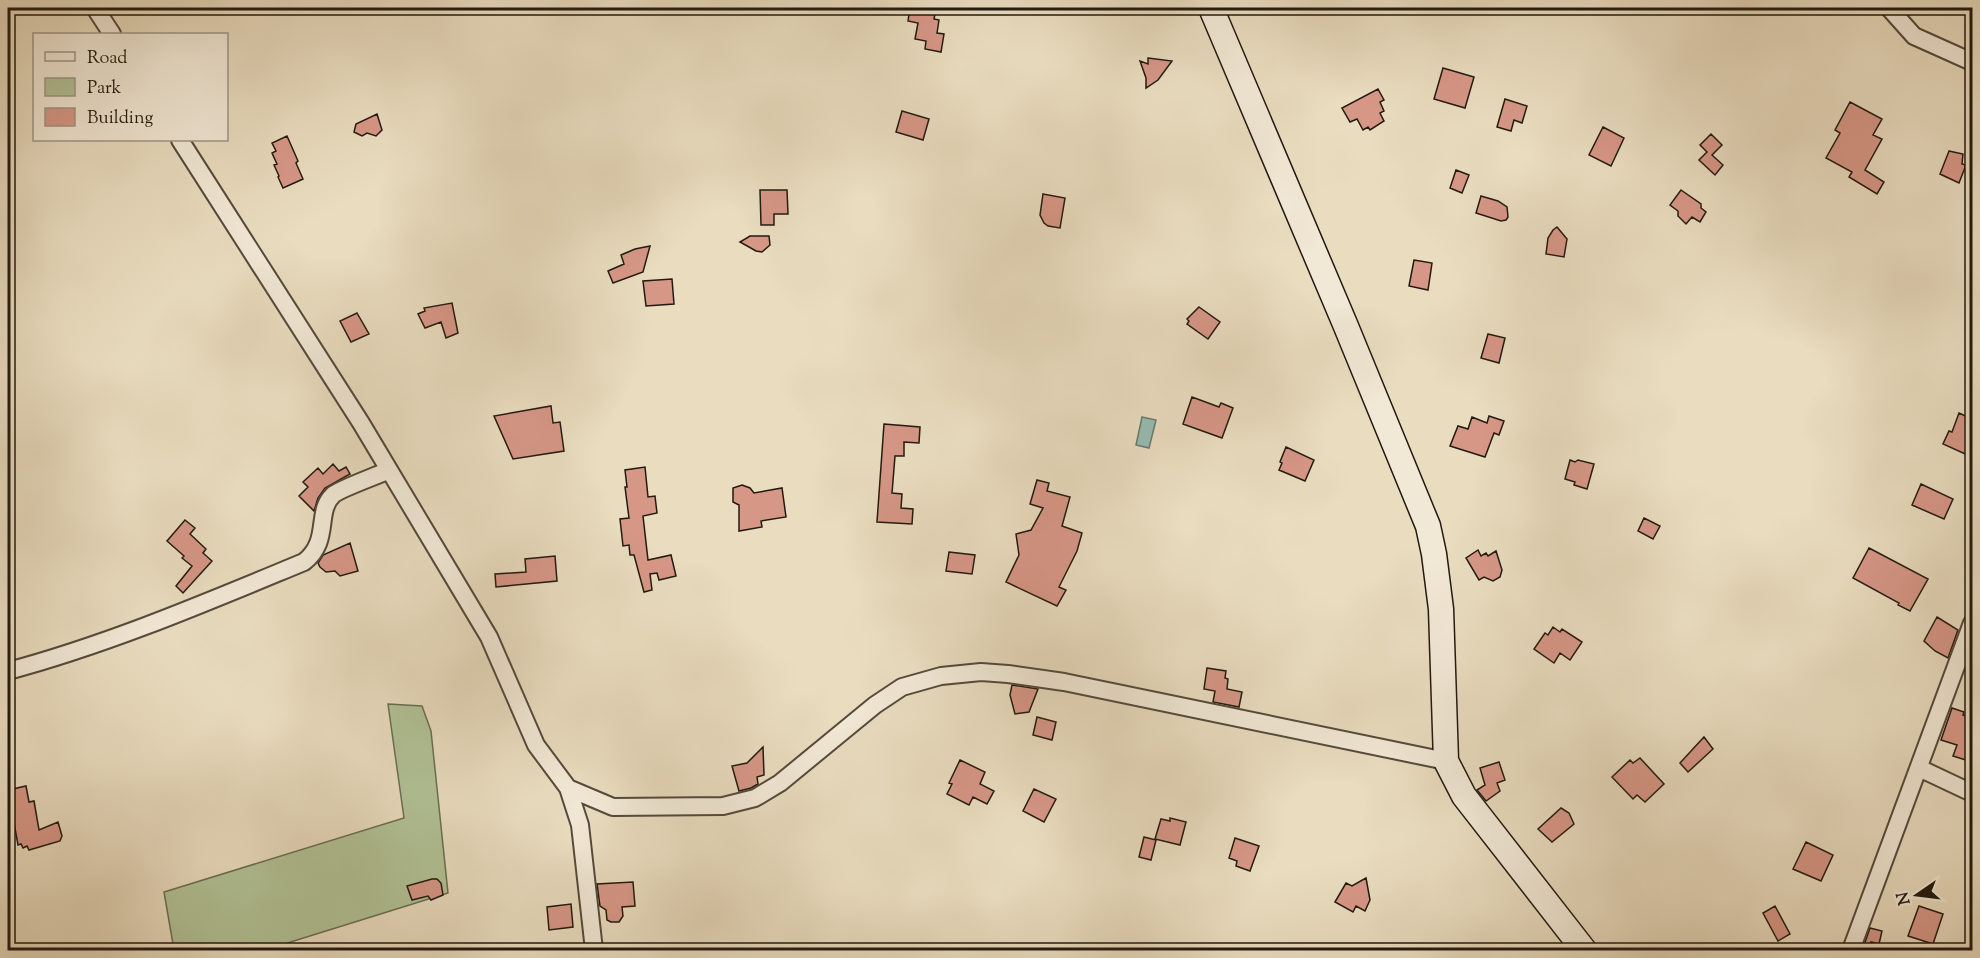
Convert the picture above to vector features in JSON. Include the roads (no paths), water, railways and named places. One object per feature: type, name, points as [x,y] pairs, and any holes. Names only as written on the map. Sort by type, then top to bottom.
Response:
[{"type":"main road","points":[[1211,8],[1428,526],[1441,609],[1446,761],[1464,796],[1584,951]]},
{"type":"street","points":[[95,8],[111,33]]},
{"type":"street","points":[[1888,8],[1914,36],[1972,62]]},
{"type":"street","points":[[181,141],[327,368],[389,470],[489,638],[536,745],[568,788],[580,825],[594,951]]},
{"type":"street","points":[[8,671],[63,656],[225,595],[304,562],[319,546],[326,507],[333,494],[389,470]]},
{"type":"street","points":[[1851,951],[1972,623]]},
{"type":"street","points":[[568,788],[613,807],[723,806],[755,798],[780,783],[875,705],[902,687],[941,676],[981,672],[1064,682],[1446,761]]},
{"type":"street","points":[[1919,768],[1972,793]]},
{"type":"water","points":[[1142,417],[1156,420],[1149,448],[1136,445]]}]
